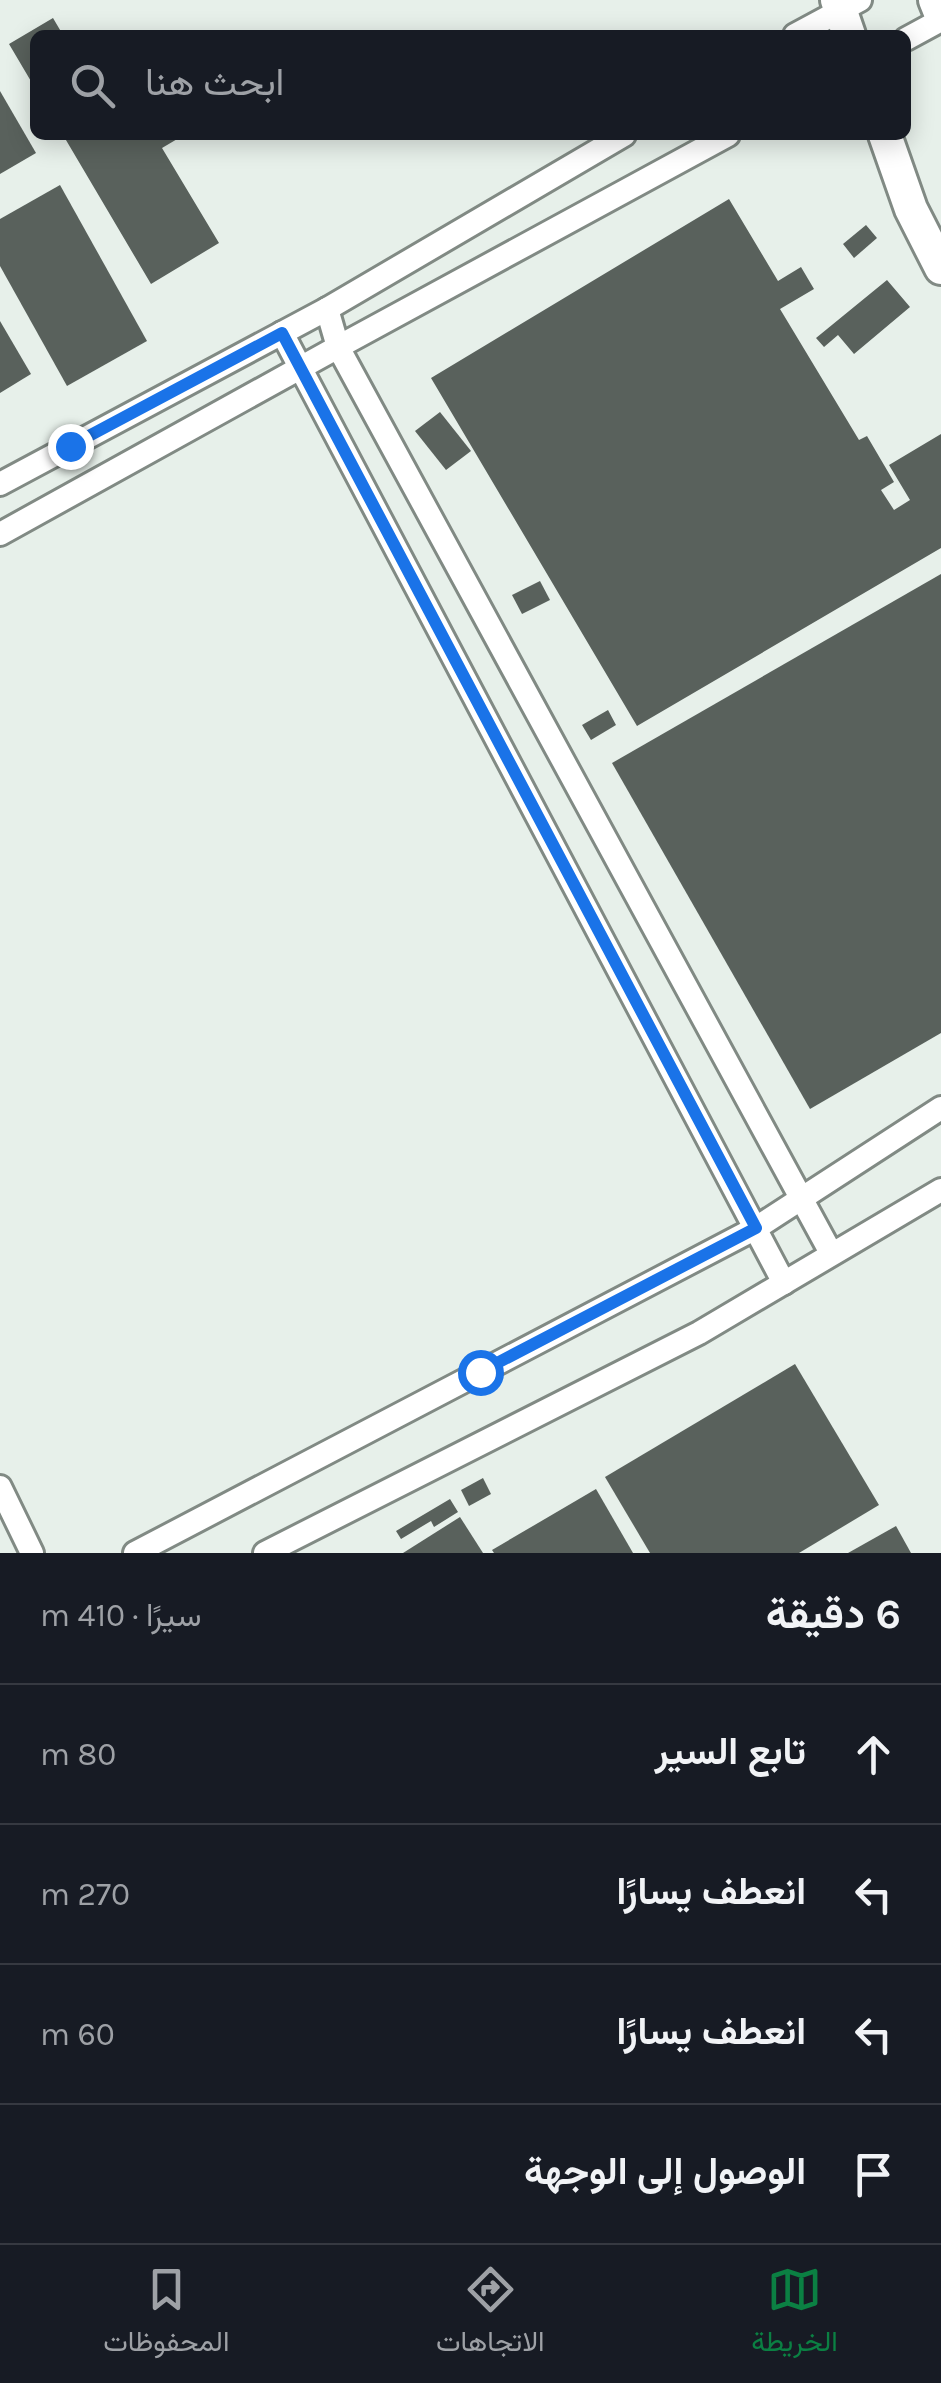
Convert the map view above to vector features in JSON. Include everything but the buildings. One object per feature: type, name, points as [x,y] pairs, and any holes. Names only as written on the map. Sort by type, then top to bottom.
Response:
[{"type":"main road","points":[[935,0],[941,17]]},
{"type":"main road","points":[[887,140],[911,209],[941,268]]},
{"type":"street","points":[[806,30],[847,11]]},
{"type":"street","points":[[911,35],[941,17]]},
{"type":"street","points":[[0,484],[326,309],[615,140]]},
{"type":"street","points":[[0,534],[719,140]]},
{"type":"street","points":[[326,309],[338,348],[831,1253]]},
{"type":"street","points":[[282,333],[784,1283]]},
{"type":"street","points":[[135,1553],[756,1228],[941,1108]]},
{"type":"street","points":[[264,1553],[699,1332],[941,1190]]},
{"type":"street","points":[[0,1487],[32,1553]]},
{"type":"street","points":[[307,1532],[318,1553]]},
{"type":"route","points":[[70,446],[282,333],[756,1228],[480,1372]]}]
